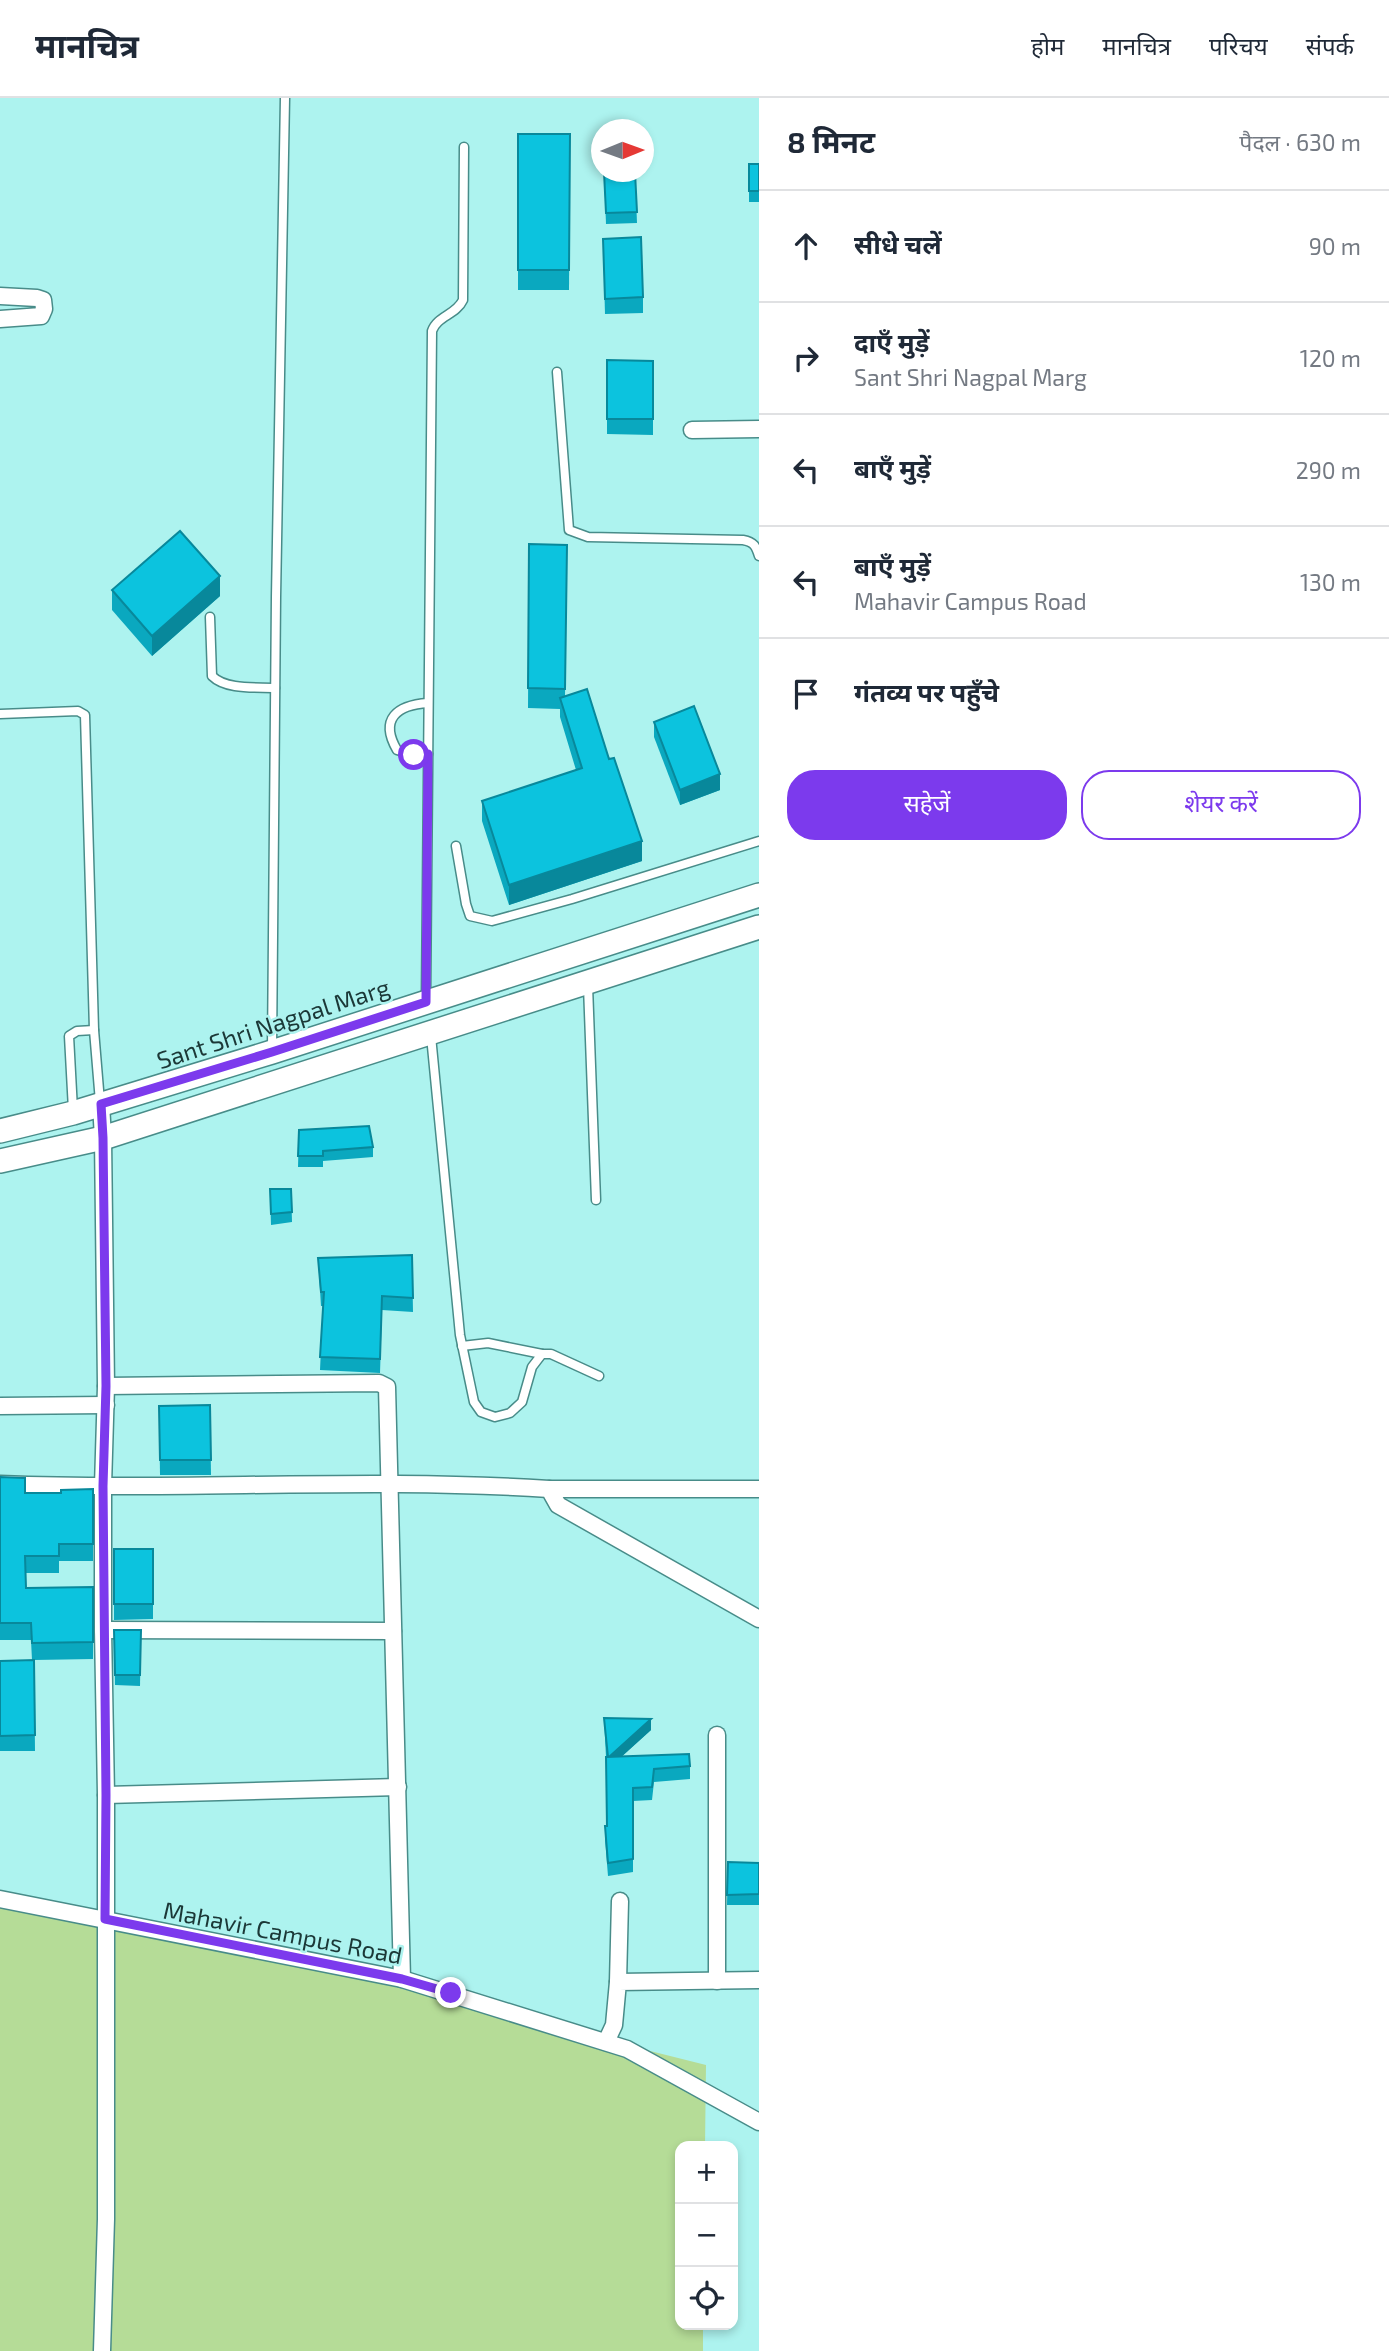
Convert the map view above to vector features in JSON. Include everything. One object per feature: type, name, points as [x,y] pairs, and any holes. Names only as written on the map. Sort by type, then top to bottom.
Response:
[{"type":"main road","name":"Sant Shri Nagpal Marg","points":[[0,1130],[73,1113],[758,898]]},
{"type":"main road","points":[[0,1161],[103,1138],[759,927]]},
{"type":"street","points":[[0,296],[37,298],[43,300],[44,305],[41,316],[0,319]]},
{"type":"street","points":[[692,430],[759,429]]},
{"type":"street","points":[[101,1104],[106,1386],[103,1486],[106,2219],[102,2351]]},
{"type":"street","points":[[106,1386],[384,1384],[388,1391],[402,1979]]},
{"type":"street","points":[[0,1406],[106,1405]]},
{"type":"street","points":[[0,1484],[759,1489]]},
{"type":"street","points":[[549,1489],[558,1505],[759,1619]]},
{"type":"street","points":[[103,1630],[393,1630]]},
{"type":"street","points":[[717,1735],[717,1981]]},
{"type":"street","points":[[106,1795],[398,1787]]},
{"type":"street","name":"Mahavir Campus Road","points":[[0,1899],[402,1979],[627,2049],[759,2122]]},
{"type":"street","points":[[606,2042],[612,2033],[618,1982],[620,1900]]},
{"type":"street","points":[[618,1982],[759,1980]]},
{"type":"lane","points":[[272,1052],[285,98]]},
{"type":"lane","points":[[426,1002],[432,331],[437,322],[454,312],[463,300],[464,147]]},
{"type":"lane","points":[[557,372],[569,530],[579,536],[588,537],[743,540],[757,547],[759,556]]},
{"type":"lane","points":[[209,617],[212,676],[218,682],[230,685],[275,688]]},
{"type":"lane","points":[[428,703],[412,704],[398,710],[390,722],[389,736],[397,750],[414,755],[428,754]]},
{"type":"lane","points":[[0,714],[78,711],[85,715],[94,1030],[101,1104]]},
{"type":"lane","points":[[456,846],[470,916],[492,921],[759,841]]},
{"type":"lane","points":[[588,982],[596,1200]]},
{"type":"lane","points":[[73,1113],[69,1036],[77,1031],[94,1030]]},
{"type":"lane","points":[[431,1033],[463,1346],[474,1402],[481,1412],[495,1417],[510,1413],[522,1402],[532,1367],[542,1354]]},
{"type":"lane","points":[[463,1346],[488,1343],[551,1354],[599,1376]]},
{"type":"green space","points":[[0,1903],[379,1983],[706,2065],[705,2141],[675,2141],[675,2330],[703,2330],[703,2351],[0,2351]]},
{"type":"building","points":[[518,134],[570,134],[569,270],[518,270]]},
{"type":"building","points":[[749,164],[759,164],[759,191],[749,191]]},
{"type":"building","points":[[604,182],[636,182],[637,212],[606,213]]},
{"type":"building","points":[[641,237],[643,297],[605,299],[603,239]]},
{"type":"building","points":[[607,360],[653,361],[653,419],[607,419]]},
{"type":"building","points":[[180,531],[220,576],[152,636],[112,590]]},
{"type":"building","points":[[529,544],[567,545],[565,689],[528,688]]},
{"type":"building","points":[[587,689],[609,759],[614,758],[642,841],[509,885],[482,801],[582,768],[560,698]]},
{"type":"building","points":[[694,706],[720,774],[680,790],[654,722]]},
{"type":"building","points":[[369,1126],[373,1147],[323,1151],[323,1156],[298,1156],[299,1130]]},
{"type":"building","points":[[270,1189],[291,1189],[292,1212],[271,1214]]},
{"type":"building","points":[[412,1255],[413,1298],[382,1296],[380,1359],[320,1357],[324,1292],[321,1292],[318,1258]]},
{"type":"building","points":[[210,1405],[211,1460],[160,1460],[159,1406]]},
{"type":"building","points":[[0,1477],[25,1478],[25,1493],[61,1493],[61,1490],[93,1489],[93,1544],[59,1544],[59,1556],[25,1556],[26,1588],[93,1587],[93,1642],[32,1643],[31,1623],[0,1623]]},
{"type":"building","points":[[114,1549],[153,1549],[153,1604],[114,1604]]},
{"type":"building","points":[[114,1630],[141,1630],[140,1675],[115,1675]]},
{"type":"building","points":[[34,1660],[35,1735],[0,1736],[0,1661]]},
{"type":"building","points":[[604,1718],[651,1719],[608,1757]]},
{"type":"building","points":[[689,1754],[690,1766],[654,1769],[652,1787],[633,1788],[633,1859],[608,1863],[605,1826],[606,1757]]},
{"type":"building","points":[[728,1862],[759,1863],[759,1894],[727,1895]]},
{"type":"route","points":[[414,755],[428,754],[426,1002],[101,1104],[106,1386],[103,1486],[105,1919],[402,1979],[451,1993]]}]
